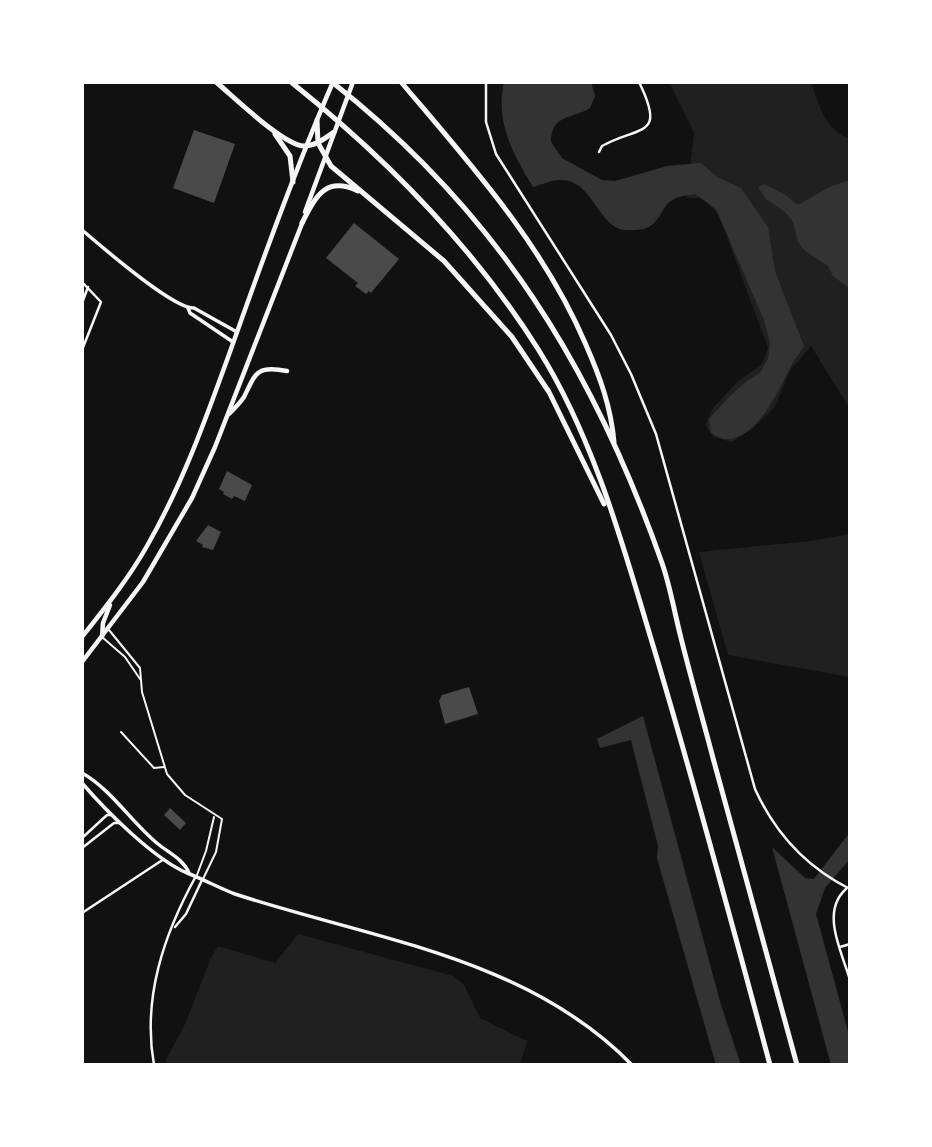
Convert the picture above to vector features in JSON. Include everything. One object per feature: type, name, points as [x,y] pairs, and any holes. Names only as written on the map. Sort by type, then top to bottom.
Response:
[{"type":"highway","points":[[216,82],[271,129],[291,141],[306,146],[318,143],[334,132]]},
{"type":"highway","points":[[291,82],[349,130],[406,183],[458,241],[539,350],[582,436],[623,545],[699,799],[770,1065]]},
{"type":"highway","points":[[333,82],[432,172],[510,263],[563,343],[596,403],[663,566],[797,1065]]},
{"type":"highway","points":[[401,82],[507,209],[555,280],[570,308],[607,396],[615,448]]},
{"type":"highway","points":[[317,120],[318,143],[331,166],[444,261],[512,337],[554,402],[623,545]]},
{"type":"highway","points":[[271,129],[290,156],[293,182]]},
{"type":"highway","points":[[302,223],[314,200],[329,187],[343,184],[367,195]]},
{"type":"main road","points":[[82,637],[147,547],[173,496],[206,418],[306,146],[333,82]]},
{"type":"main road","points":[[82,662],[143,582],[188,506],[226,418],[302,223],[353,82]]},
{"type":"main road","points":[[226,418],[243,400],[253,376],[271,369],[287,372]]},
{"type":"main road","points":[[102,637],[106,613],[113,597]]},
{"type":"street","points":[[486,82],[486,122],[496,154],[611,335],[656,434],[755,789],[778,830],[798,853],[819,871],[848,888],[837,900],[833,912],[850,980]]},
{"type":"street","points":[[599,152],[601,145],[638,133],[647,125],[651,114],[650,106],[639,82]]},
{"type":"street","points":[[82,230],[169,298],[188,308],[194,308],[237,332]]},
{"type":"street","points":[[82,282],[101,302],[82,350]]},
{"type":"street","points":[[82,303],[88,287]]},
{"type":"street","points":[[188,308],[190,313],[233,342]]},
{"type":"street","points":[[82,773],[156,842],[186,865],[189,873]]},
{"type":"street","points":[[82,783],[140,842],[202,880],[233,893],[458,960],[518,984],[554,1003],[585,1024],[632,1065]]},
{"type":"street","points":[[82,838],[107,815],[131,818]]},
{"type":"street","points":[[82,848],[114,823],[122,822]]},
{"type":"street","points":[[82,913],[164,859]]},
{"type":"street","points":[[146,1065],[154,1064],[150,1035],[151,999],[159,960],[178,910],[196,876]]},
{"type":"street","points":[[173,929],[186,914],[202,880]]},
{"type":"street","points":[[841,947],[850,944]]},
{"type":"lane","points":[[108,630],[136,661],[142,672],[140,680]]},
{"type":"lane","points":[[102,637],[125,657],[140,680],[167,774],[185,795],[222,819],[216,852],[202,880]]},
{"type":"lane","points":[[121,732],[155,768],[164,767]]},
{"type":"lane","points":[[196,876],[215,816]]},
{"type":"shaded area","points":[[504,82],[591,82],[595,96],[590,108],[559,122],[552,133],[551,142],[562,158],[602,180],[615,181],[667,166],[701,163],[717,177],[741,188],[768,227],[775,271],[804,346],[774,398],[758,422],[748,431],[738,437],[726,439],[711,433],[709,419],[731,395],[760,373],[768,359],[770,343],[764,320],[716,209],[695,194],[682,196],[668,204],[647,228],[627,230],[608,221],[588,194],[570,181],[556,180],[533,187],[513,150],[504,124]]},
{"type":"shaded area","points":[[669,82],[811,82],[820,108],[829,123],[834,130],[850,139],[850,409],[811,346],[791,369],[774,408],[752,429],[732,442],[714,437],[705,425],[713,408],[736,383],[762,364],[768,348],[719,215],[703,198],[687,198],[694,132]]},
{"type":"shaded area","points":[[850,180],[850,289],[833,276],[828,266],[805,251],[798,242],[793,222],[785,212],[766,199],[758,187],[764,184],[800,204],[829,187]]},
{"type":"shaded area","points":[[850,534],[850,677],[728,655],[699,552],[810,541]]},
{"type":"shaded area","points":[[643,716],[721,1005],[741,1065],[716,1065],[657,858],[658,846],[631,740],[600,748],[597,739]]},
{"type":"shaded area","points":[[850,832],[850,859],[825,888],[816,914],[850,1039],[850,1065],[831,1065],[772,847],[805,878],[814,879]]},
{"type":"shaded area","points":[[298,934],[453,976],[464,985],[480,1018],[527,1041],[520,1065],[167,1065],[166,1060],[185,1024],[218,946],[275,963]]},
{"type":"building","points":[[194,130],[235,144],[214,203],[173,188]]},
{"type":"building","points":[[354,223],[399,259],[371,293],[369,291],[366,294],[355,286],[358,283],[326,258]]},
{"type":"building","points":[[227,471],[252,485],[245,501],[234,496],[232,499],[219,489]]},
{"type":"building","points":[[208,525],[221,532],[213,550],[202,547],[203,545],[196,541]]},
{"type":"building","points":[[469,687],[478,714],[445,724],[439,701],[442,695]]},
{"type":"building","points":[[170,808],[186,823],[180,830],[164,815]]}]
